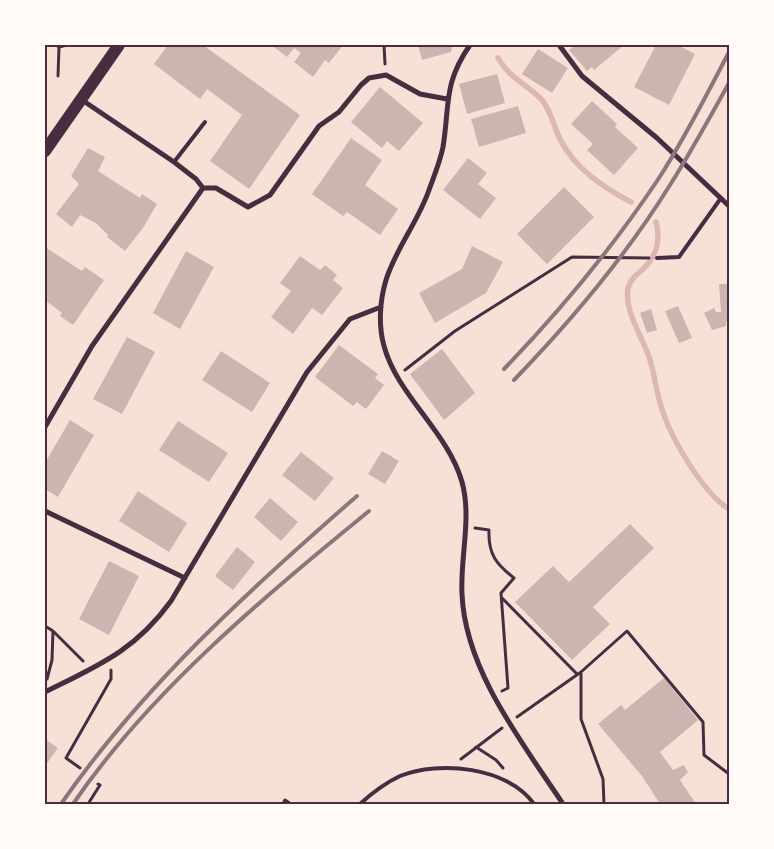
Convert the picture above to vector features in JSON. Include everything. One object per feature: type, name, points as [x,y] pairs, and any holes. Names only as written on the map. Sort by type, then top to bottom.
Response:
[{"type":"main road","points":[[45,152],[119,45]]},
{"type":"street","points":[[470,45],[454,71],[448,100],[442,153],[422,210],[386,279],[381,307],[384,345],[398,376],[453,460],[462,482],[465,527],[462,594],[467,630],[493,696],[563,804]]},
{"type":"street","points":[[558,45],[582,76],[657,138],[729,206]]},
{"type":"street","points":[[203,188],[216,188],[248,207],[270,195],[320,126],[339,112],[361,85],[376,76],[386,75],[420,94],[448,100]]},
{"type":"street","points":[[80,99],[174,162],[196,179],[203,188]]},
{"type":"street","points":[[45,427],[92,346],[203,188]]},
{"type":"street","points":[[45,692],[112,659],[154,625],[185,578],[306,372],[350,318],[381,307]]},
{"type":"street","points":[[45,511],[185,578]]},
{"type":"lane","points":[[174,162],[205,122]]},
{"type":"lane","points":[[657,258],[679,258],[721,198]]},
{"type":"lane","points":[[360,804],[380,787],[401,776],[423,770],[451,767],[495,776],[513,785],[534,804]]},
{"type":"path","points":[[58,76],[57,46],[67,45]]},
{"type":"path","points":[[384,45],[386,75]]},
{"type":"path","points":[[398,376],[455,332],[572,257],[657,258]]},
{"type":"path","points":[[465,527],[489,530],[488,543],[497,564],[514,578],[501,592],[508,688],[493,696]]},
{"type":"path","points":[[502,598],[579,673],[581,719],[603,779],[604,804]]},
{"type":"path","points":[[45,626],[53,631],[91,669]]},
{"type":"path","points":[[45,685],[52,660],[53,631]]},
{"type":"path","points":[[533,706],[579,673],[627,631],[703,722],[704,755],[729,774]]},
{"type":"path","points":[[80,768],[66,758],[111,679],[112,659]]},
{"type":"path","points":[[451,767],[485,741]]},
{"type":"path","points":[[476,748],[496,760],[507,772],[513,785]]},
{"type":"path","points":[[88,804],[100,785],[98,784]]},
{"type":"path","points":[[283,804],[286,800],[291,804]]},
{"type":"building","points":[[168,45],[203,45],[300,115],[249,189],[210,161],[242,115],[207,89],[200,99],[154,64]]},
{"type":"building","points":[[271,45],[343,45],[329,63],[325,60],[313,77],[294,62],[301,53],[294,48],[287,57]]},
{"type":"building","points":[[418,45],[452,45],[451,52],[422,60]]},
{"type":"building","points":[[576,45],[624,45],[594,70],[592,67],[587,71],[569,50]]},
{"type":"building","points":[[656,45],[678,45],[695,54],[669,105],[634,87]]},
{"type":"building","points":[[538,49],[568,68],[552,93],[522,74]]},
{"type":"building","points":[[497,74],[505,103],[467,114],[459,84]]},
{"type":"building","points":[[380,87],[423,123],[399,151],[387,141],[382,148],[351,122]]},
{"type":"building","points":[[592,101],[617,124],[615,127],[638,148],[614,175],[587,150],[593,144],[571,124]]},
{"type":"building","points":[[518,106],[526,133],[479,147],[471,119]]},
{"type":"building","points":[[351,138],[382,160],[365,185],[398,209],[380,235],[347,212],[343,216],[312,194]]},
{"type":"building","points":[[88,148],[105,157],[98,171],[140,198],[142,194],[157,204],[143,228],[125,251],[107,237],[108,235],[96,223],[80,215],[72,227],[56,214],[79,184],[71,176]]},
{"type":"building","points":[[468,158],[487,173],[478,184],[496,198],[480,219],[443,190]]},
{"type":"building","points":[[564,187],[594,217],[547,264],[517,234]]},
{"type":"building","points":[[472,246],[503,262],[486,293],[435,323],[419,293],[462,269]]},
{"type":"building","points":[[45,247],[82,271],[85,267],[104,280],[73,325],[60,316],[62,313],[45,300]]},
{"type":"building","points":[[186,251],[214,267],[180,329],[153,313]]},
{"type":"building","points":[[300,256],[320,270],[325,265],[337,275],[333,280],[343,288],[322,315],[312,308],[293,334],[271,317],[291,291],[280,283]]},
{"type":"building","points":[[719,284],[729,284],[729,321],[726,322],[726,326],[712,330],[704,313],[714,308],[716,312],[721,312]]},
{"type":"building","points":[[678,306],[692,338],[679,343],[665,311]]},
{"type":"building","points":[[651,309],[657,330],[647,333],[640,313]]},
{"type":"building","points":[[127,337],[155,352],[122,414],[93,399]]},
{"type":"building","points":[[339,345],[378,374],[375,378],[384,385],[366,409],[357,402],[353,406],[315,377]]},
{"type":"building","points":[[442,349],[475,393],[444,420],[410,374]]},
{"type":"building","points":[[221,351],[270,383],[252,412],[202,380]]},
{"type":"building","points":[[70,420],[94,435],[58,497],[45,489],[45,463]]},
{"type":"building","points":[[178,421],[228,453],[209,482],[159,450]]},
{"type":"building","points":[[382,451],[399,461],[385,484],[368,474]]},
{"type":"building","points":[[301,452],[334,478],[315,501],[282,475]]},
{"type":"building","points":[[138,491],[187,523],[169,552],[119,521]]},
{"type":"building","points":[[270,498],[298,522],[281,541],[254,517]]},
{"type":"building","points":[[630,524],[654,548],[593,607],[610,624],[572,660],[515,602],[553,566],[569,582]]},
{"type":"building","points":[[237,547],[255,562],[233,590],[215,576]]},
{"type":"building","points":[[109,561],[139,576],[109,635],[79,619]]},
{"type":"building","points":[[664,678],[698,720],[660,752],[673,770],[684,765],[688,772],[680,780],[696,804],[660,804],[642,776],[598,724],[621,705],[625,710]]},
{"type":"building","points":[[45,739],[58,748],[45,766]]},
{"type":"waterway","points":[[498,58],[507,71],[536,94],[545,104],[560,139],[573,159],[600,183],[631,202]]},
{"type":"waterway","points":[[656,222],[658,242],[654,254],[647,265],[635,276],[628,288],[627,297],[631,314],[649,357],[667,424],[681,451],[700,479],[719,502],[729,509]]},
{"type":"railway","points":[[504,369],[586,277],[641,204],[696,116],[729,52]]},
{"type":"railway","points":[[514,380],[557,334],[617,262],[678,173],[729,83]]},
{"type":"railway","points":[[61,804],[126,720],[199,641],[277,567],[357,496]]},
{"type":"railway","points":[[73,804],[104,762],[137,723],[210,647],[289,577],[369,511]]}]
